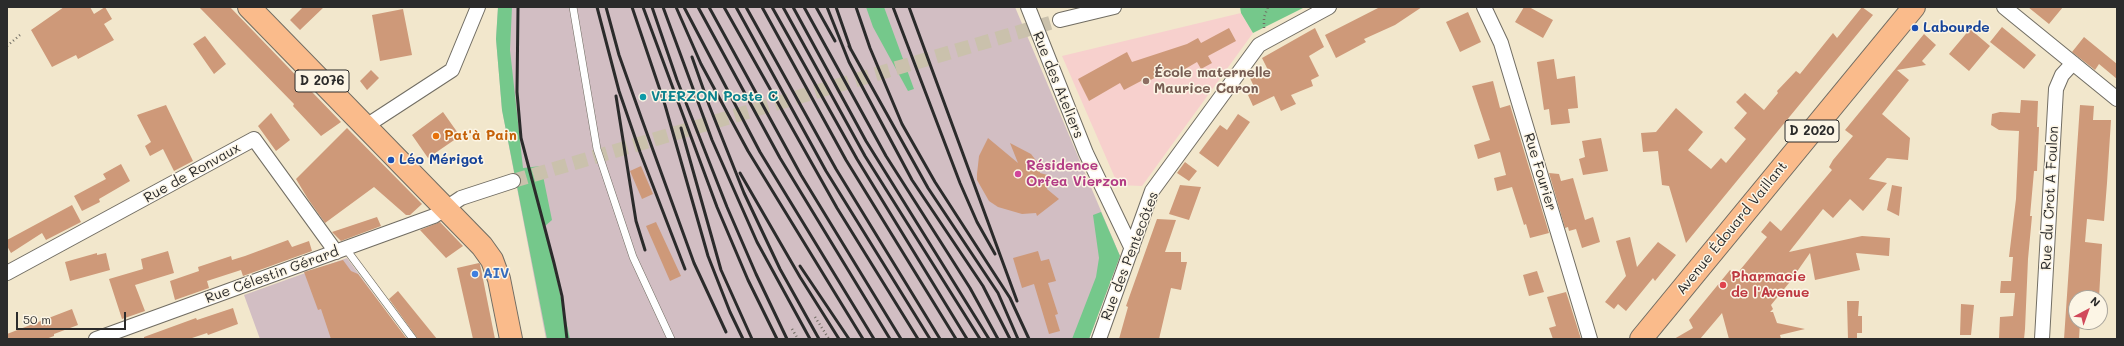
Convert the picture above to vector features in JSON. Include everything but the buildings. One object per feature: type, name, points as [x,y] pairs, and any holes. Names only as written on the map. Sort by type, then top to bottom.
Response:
[{"type":"main road","name":"D 2076","points":[[249,7],[476,238],[492,260],[499,279],[512,339]]},
{"type":"main road","name":"Avenue Édouard Vaillant","points":[[1641,339],[1914,7]]},
{"type":"street","points":[[366,126],[452,70],[478,7]]},
{"type":"street","name":"Rue des Ateliers","points":[[1028,7],[1086,153],[1132,249]]},
{"type":"street","points":[[1060,20],[1114,7]]},
{"type":"street","name":"Rue des Pentecôtes","points":[[1099,339],[1152,191],[1259,45],[1329,7]]},
{"type":"street","name":"Rue Fourier","points":[[1484,7],[1501,43],[1590,339]]},
{"type":"street","points":[[2004,7],[2117,99]]},
{"type":"street","name":"Rue du Crot A Foulon","points":[[2042,339],[2056,89],[2062,75],[2073,63]]},
{"type":"street","name":"Rue de Ronvaux","points":[[7,274],[254,139],[341,250]]},
{"type":"street","name":"Rue Célestin Gérard","points":[[96,339],[434,216],[461,198],[513,181]]},
{"type":"lane","points":[[573,7],[597,149],[633,257],[671,339]]},
{"type":"lane","points":[[341,250],[413,339]]},
{"type":"path","points":[[7,46],[20,35]]},
{"type":"path","points":[[815,317],[829,339]]},
{"type":"path","points":[[792,329],[798,339]]},
{"type":"shaded area","points":[[498,7],[1015,7],[1120,256],[1089,339],[546,339],[502,110],[496,39]]},
{"type":"shaded area","name":"École maternelle Maurice Caron","points":[[1241,13],[1253,33],[1142,186],[1118,185],[1062,56]]},
{"type":"shaded area","points":[[347,258],[405,337],[400,339],[260,339],[244,295]]},
{"type":"green space","points":[[498,7],[512,7],[510,50],[523,168],[541,166],[552,220],[545,226],[570,339],[547,339],[502,110],[496,39]]},
{"type":"green space","points":[[866,7],[884,7],[914,89],[908,91],[873,27]]},
{"type":"green space","points":[[1240,7],[1305,7],[1253,33],[1241,13]]},
{"type":"green space","points":[[1101,212],[1120,256],[1089,339],[1072,339],[1096,277],[1099,258],[1093,215]]},
{"type":"tunnel","points":[[513,181],[1060,20]]},
{"type":"railway","points":[[518,7],[517,92],[521,138],[562,296],[567,339]]},
{"type":"railway","points":[[597,7],[619,91],[640,152],[685,269]]},
{"type":"railway","points":[[606,7],[619,55],[694,263],[726,332]]},
{"type":"railway","points":[[632,7],[665,105],[708,256],[730,312],[743,339]]},
{"type":"railway","points":[[643,7],[717,207],[748,280],[777,339]]},
{"type":"railway","points":[[652,7],[677,80],[727,207],[756,274],[787,339]]},
{"type":"railway","points":[[663,7],[712,140],[757,242],[810,339]]},
{"type":"railway","points":[[676,7],[701,64],[748,151],[863,339]]},
{"type":"railway","points":[[684,7],[760,152],[874,339]]},
{"type":"railway","points":[[698,7],[780,158],[890,339]]},
{"type":"railway","points":[[709,7],[801,175],[901,339]]},
{"type":"railway","points":[[724,7],[837,208],[918,339]]},
{"type":"railway","points":[[736,7],[826,171],[930,339]]},
{"type":"railway","points":[[746,7],[836,169],[940,339]]},
{"type":"railway","points":[[762,7],[846,160],[956,339]]},
{"type":"railway","points":[[772,7],[857,159],[967,339]]},
{"type":"railway","points":[[783,7],[865,156],[980,339]]},
{"type":"railway","points":[[793,7],[866,141],[989,339]]},
{"type":"railway","points":[[804,7],[886,156],[970,288],[998,339]]},
{"type":"railway","points":[[816,7],[835,41]]},
{"type":"railway","points":[[827,7],[849,62],[912,180],[983,286],[1010,339]]},
{"type":"railway","points":[[836,7],[851,50]]},
{"type":"railway","points":[[856,7],[870,48],[902,124],[935,182],[1010,298],[1029,339]]},
{"type":"railway","points":[[893,7],[960,183],[977,222],[995,254]]},
{"type":"railway","points":[[909,7],[1017,301]]},
{"type":"railway","points":[[849,46],[928,188],[998,293],[1018,339]]},
{"type":"railway","points":[[692,57],[709,105],[744,193],[780,269],[819,339]]},
{"type":"railway","points":[[616,96],[636,221],[645,250]]},
{"type":"railway","points":[[681,128],[721,270],[752,339]]},
{"type":"railway","points":[[740,173],[800,277],[839,339]]},
{"type":"railway","points":[[800,266],[849,339]]},
{"type":"place","name":"Labourde","points":[[1915,28]]},
{"type":"place","name":"École maternelle Maurice Caron","points":[[1146,81]]},
{"type":"place","name":"VIERZON Poste C","points":[[643,97]]},
{"type":"place","name":"Pat'à Pain","points":[[436,136]]},
{"type":"place","name":"Léo Mérigot","points":[[391,160]]},
{"type":"place","name":"Résidence Orfea Vierzon","points":[[1018,174]]},
{"type":"place","name":"AIV","points":[[475,274]]},
{"type":"place","name":"Pharmacie de l'Avenue","points":[[1723,285]]}]
